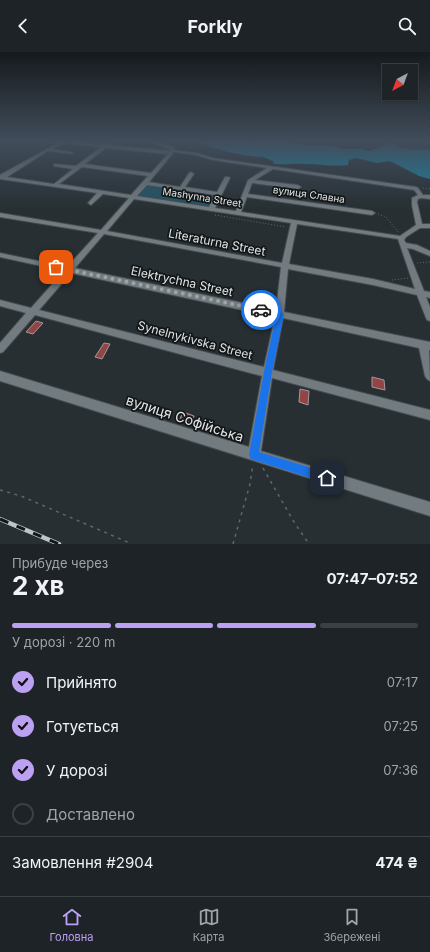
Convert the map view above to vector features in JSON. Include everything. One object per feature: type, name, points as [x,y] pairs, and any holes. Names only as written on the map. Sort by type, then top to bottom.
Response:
[{"type":"street","points":[[2,179],[25,164]]},
{"type":"street","points":[[55,185],[84,164]]},
{"type":"street","points":[[0,349],[162,164]]},
{"type":"street","points":[[250,164],[414,189],[421,196]]},
{"type":"street","points":[[56,165],[153,175]]},
{"type":"street","points":[[238,213],[250,181],[273,167]]},
{"type":"street","points":[[182,188],[191,174]]},
{"type":"street","points":[[211,209],[228,178]]},
{"type":"street","name":"Mashynna Street","points":[[2,179],[55,185],[238,213],[403,242],[430,254]]},
{"type":"street","points":[[250,181],[298,187]]},
{"type":"street","points":[[146,183],[219,194]]},
{"type":"street","points":[[91,203],[102,192]]},
{"type":"street","name":"вулиця Славна","points":[[244,195],[372,213]]},
{"type":"street","points":[[430,197],[417,197],[414,202],[420,220],[419,226],[403,242],[430,318]]},
{"type":"street","name":"Literaturna Street","points":[[0,215],[103,232],[373,282],[430,295]]},
{"type":"street","points":[[254,455],[268,372],[280,314],[285,266],[294,224]]},
{"type":"street","points":[[419,226],[430,226]]},
{"type":"street","name":"Elektrychna Street","points":[[0,255],[427,345]]},
{"type":"street","name":"Synelnykivska Street","points":[[0,303],[430,415]]},
{"type":"street","points":[[427,345],[430,376]]},
{"type":"street","name":"вулиця Софійська","points":[[0,376],[430,509]]},
{"type":"path","points":[[414,189],[430,189]]},
{"type":"path","points":[[372,213],[383,215],[398,232],[403,242]]},
{"type":"path","points":[[214,215],[294,224]]},
{"type":"path","points":[[410,264],[430,262]]},
{"type":"path","points":[[386,280],[415,277]]},
{"type":"path","points":[[234,544],[250,484],[254,455]]},
{"type":"path","points":[[262,467],[270,478],[294,522],[309,544]]},
{"type":"path","points":[[0,490],[22,496],[132,544]]},
{"type":"shaded area","points":[[274,164],[348,164],[342,166]]},
{"type":"shaded area","points":[[396,164],[430,164],[430,179],[419,176]]},
{"type":"shaded area","points":[[147,184],[218,194],[211,207],[137,196]]},
{"type":"building","points":[[36,321],[43,323],[33,334],[26,332]]},
{"type":"building","points":[[104,343],[110,344],[102,359],[95,357]]},
{"type":"building","points":[[372,377],[384,380],[385,390],[372,387]]},
{"type":"building","points":[[300,389],[309,391],[308,405],[299,402]]},
{"type":"building","points":[[183,412],[194,416],[191,425],[179,421]]},
{"type":"railway","points":[[0,519],[59,544]]},
{"type":"way so far","points":[[56,267],[261,310]]},
{"type":"route","points":[[261,310],[280,314],[268,372],[254,455],[327,478]]}]
